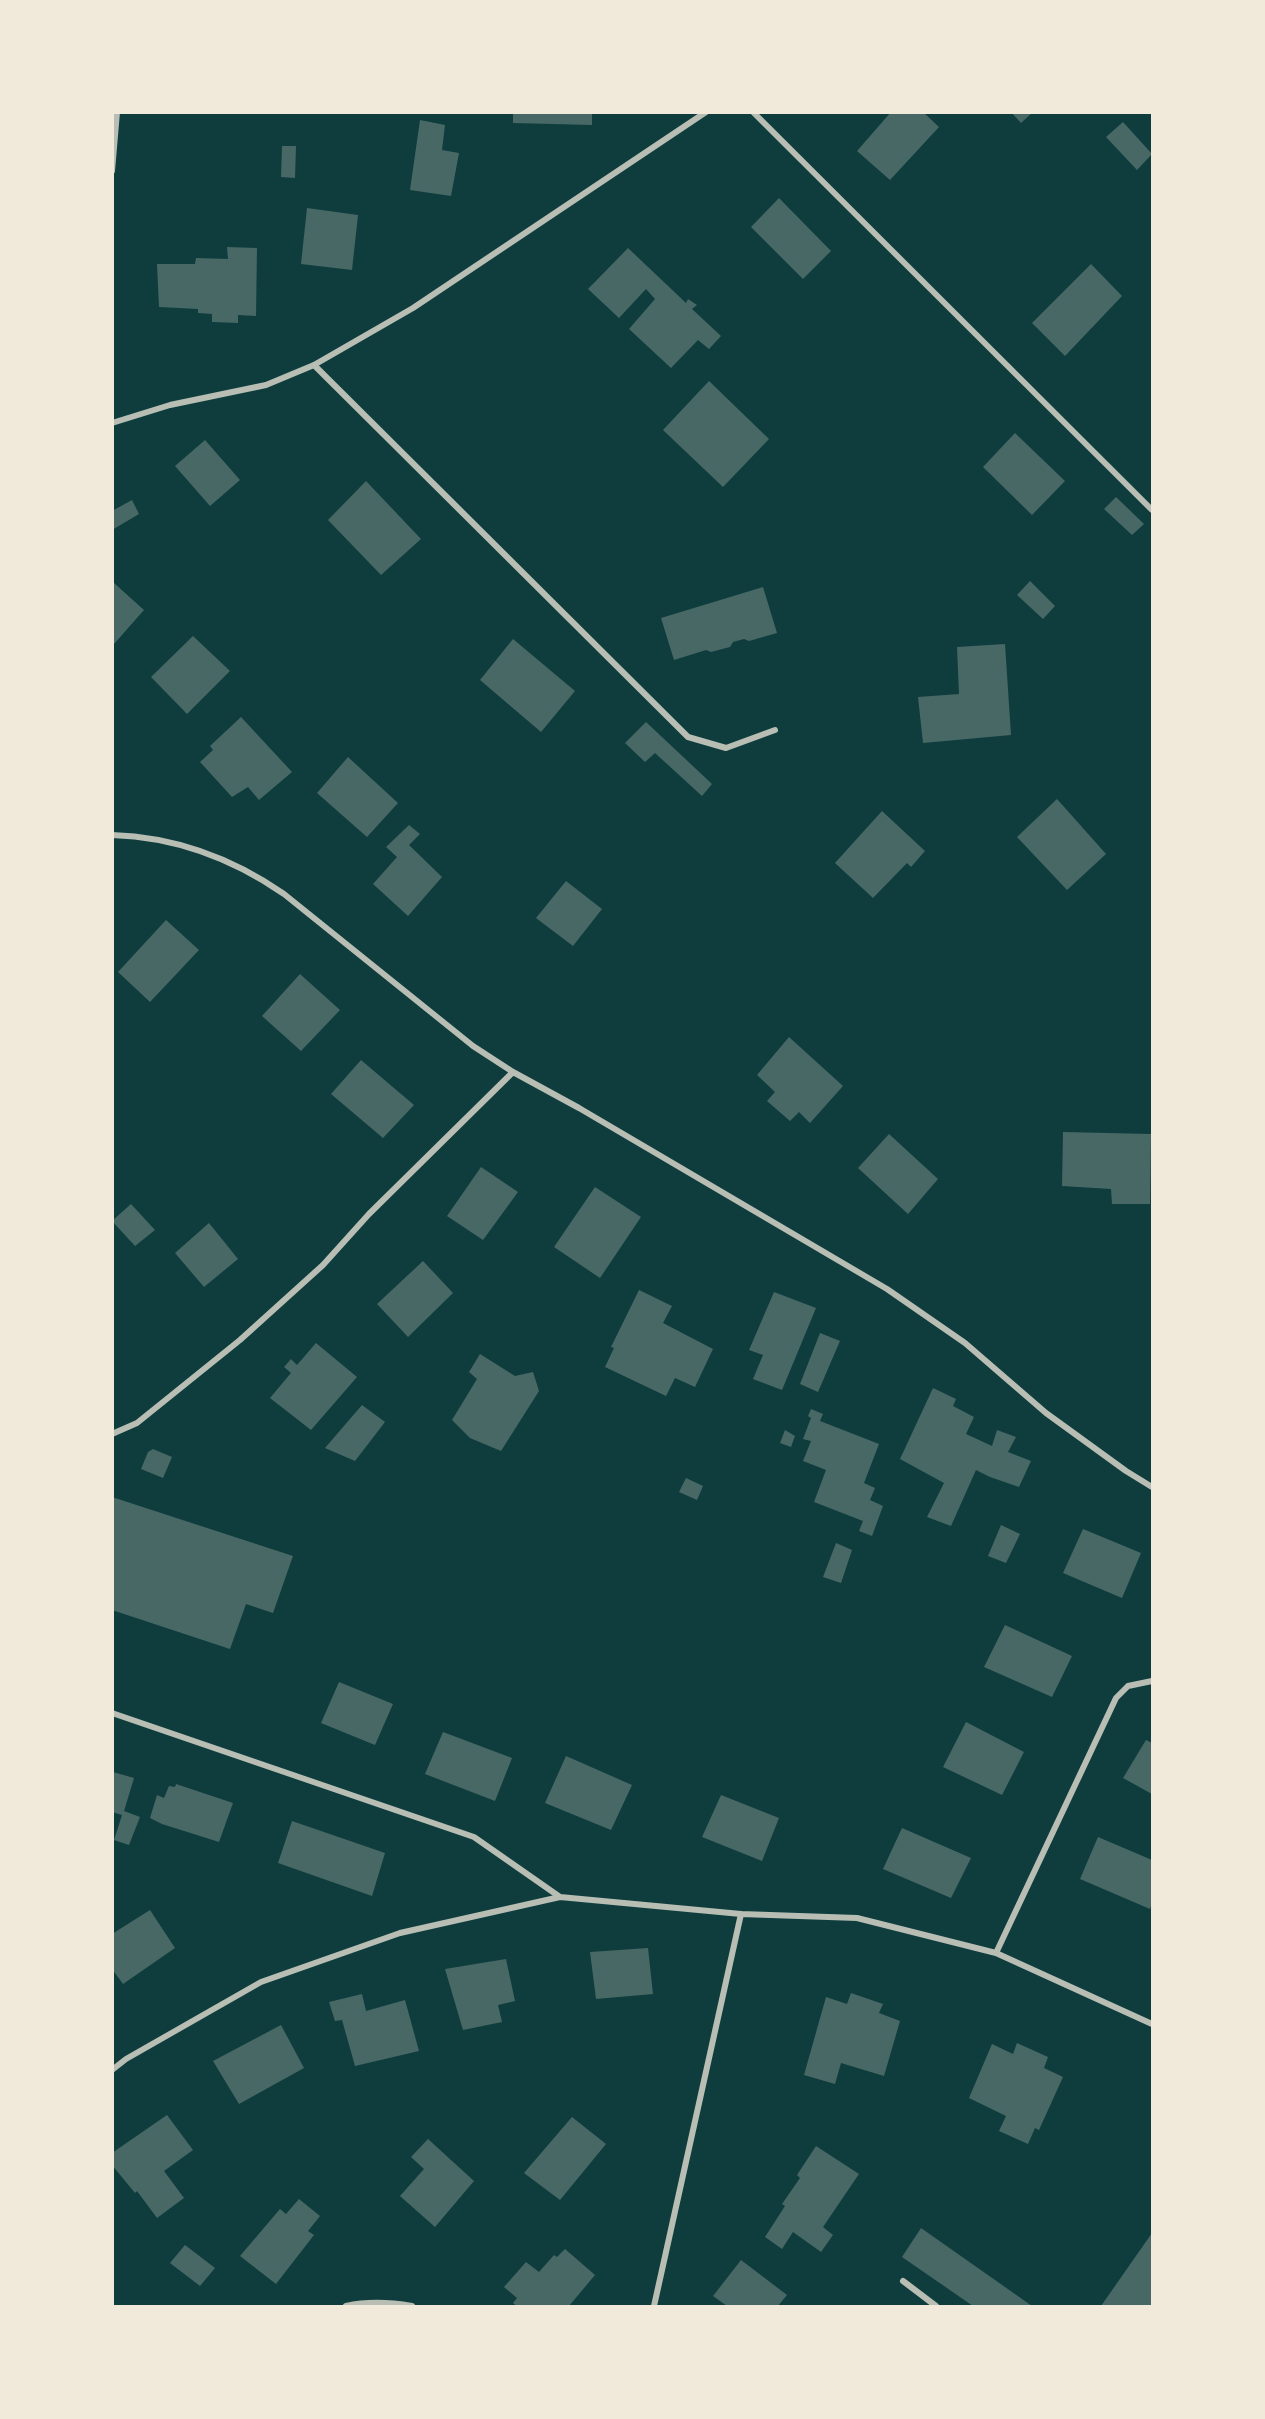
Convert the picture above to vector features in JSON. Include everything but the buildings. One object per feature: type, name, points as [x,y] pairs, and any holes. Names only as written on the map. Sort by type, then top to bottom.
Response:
[{"type":"street","points":[[112,171],[117,112]]},
{"type":"street","points":[[112,423],[170,405],[266,385],[314,365],[413,308],[706,112]]},
{"type":"street","points":[[753,112],[1152,510]]},
{"type":"street","points":[[314,365],[688,737],[726,748],[775,730]]},
{"type":"street","points":[[112,835],[160,840],[196,848],[257,875],[284,894],[473,1046],[513,1072],[579,1108],[887,1289],[965,1343],[1055,1419],[1126,1471],[1152,1487]]},
{"type":"street","points":[[112,1434],[137,1423],[240,1340],[314,1273],[369,1214],[513,1072]]},
{"type":"street","points":[[996,1953],[1116,1698],[1128,1686],[1152,1682]]},
{"type":"street","points":[[112,1713],[474,1837],[560,1897]]},
{"type":"street","points":[[112,2070],[126,2059],[261,1982],[400,1934],[560,1897],[741,1914],[857,1918],[996,1953],[1152,2024]]},
{"type":"street","points":[[654,2307],[741,1914]]},
{"type":"street","points":[[903,2281],[936,2307]]},
{"type":"street","points":[[346,2307],[364,2302],[393,2303],[412,2307]]}]
